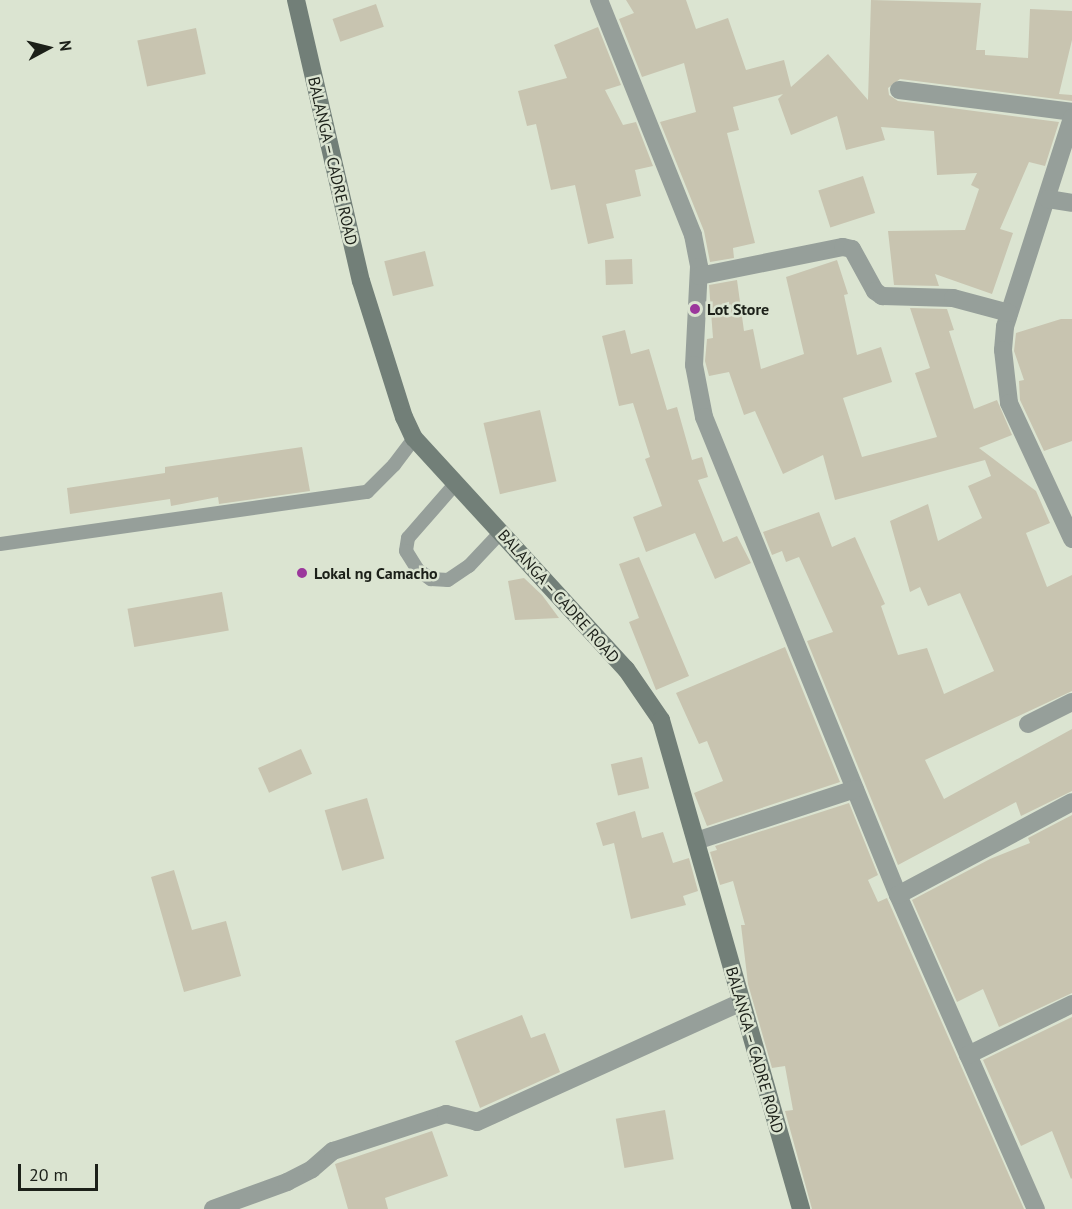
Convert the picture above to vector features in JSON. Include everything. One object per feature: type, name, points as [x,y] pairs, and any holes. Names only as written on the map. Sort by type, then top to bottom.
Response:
[{"type":"street","name":"BALANGA – CADRE ROAD","points":[[296,0],[361,281],[388,372],[414,438],[626,669],[658,713],[801,1209]]},
{"type":"street","points":[[599,0],[693,235],[699,276],[694,365],[704,417],[898,895],[1036,1209]]},
{"type":"street","points":[[899,90],[1072,112]]},
{"type":"street","points":[[1070,531],[1009,404],[1003,350],[1009,313],[1048,199],[1072,118]]},
{"type":"street","points":[[1048,199],[1072,204]]},
{"type":"street","points":[[699,276],[827,247],[843,247],[852,249],[875,291],[882,296],[953,297],[1009,313]]},
{"type":"street","points":[[1028,724],[1072,702]]},
{"type":"street","points":[[696,842],[855,789]]},
{"type":"street","points":[[898,895],[1072,802]]},
{"type":"street","points":[[213,1209],[287,1182],[344,1147],[446,1114],[477,1122],[741,1002]]},
{"type":"street","points":[[968,1054],[1072,1004]]},
{"type":"lane","points":[[0,544],[367,492],[394,465],[414,438]]},
{"type":"lane","points":[[456,483],[408,538],[406,550],[418,570],[431,579],[448,580],[469,566],[501,532]]},
{"type":"building","points":[[626,0],[686,0],[696,29],[728,18],[746,70],[784,60],[791,87],[828,54],[868,100],[871,0],[981,3],[976,50],[985,50],[985,55],[1028,58],[1030,9],[1072,11],[1072,40],[1059,94],[1072,95],[1072,101],[900,79],[888,88],[889,95],[898,101],[1059,122],[1045,166],[1029,162],[1000,229],[1013,233],[992,294],[935,274],[939,286],[894,285],[888,231],[965,230],[979,189],[971,185],[977,173],[937,175],[934,131],[881,127],[885,140],[846,150],[837,116],[791,135],[778,99],[783,94],[733,107],[739,130],[727,133],[755,243],[733,248],[734,258],[710,262],[704,231],[660,122],[696,112],[684,63],[642,77],[619,19],[634,13]]},
{"type":"building","points":[[376,4],[384,27],[340,42],[333,19]]},
{"type":"building","points":[[598,27],[621,85],[605,90],[623,125],[636,122],[653,166],[635,170],[641,196],[606,204],[614,238],[588,244],[575,185],[551,190],[536,124],[527,126],[518,91],[567,78],[554,45]]},
{"type":"building","points":[[196,28],[206,74],[147,86],[137,40]]},
{"type":"building","points":[[863,176],[875,213],[830,228],[818,191]]},
{"type":"building","points":[[425,251],[434,286],[393,296],[384,261]]},
{"type":"building","points":[[632,259],[633,284],[606,285],[605,260]]},
{"type":"building","points":[[837,260],[848,294],[844,295],[857,355],[881,347],[892,382],[843,398],[862,457],[937,437],[915,373],[930,368],[910,308],[947,309],[954,330],[949,331],[974,409],[997,400],[1012,435],[979,448],[1036,491],[1050,523],[1026,533],[1047,587],[1072,575],[1072,691],[925,760],[944,799],[1072,729],[1072,791],[1021,816],[1016,802],[898,865],[807,641],[833,632],[799,557],[786,562],[782,551],[772,555],[763,532],[819,512],[832,547],[855,537],[885,604],[881,606],[898,655],[927,648],[944,694],[994,671],[960,593],[928,606],[920,587],[910,592],[890,521],[928,504],[938,541],[982,518],[968,486],[991,476],[985,460],[835,500],[823,455],[783,474],[755,411],[744,415],[729,372],[709,376],[705,361],[707,339],[713,338],[709,285],[737,280],[744,331],[753,329],[761,369],[804,354],[786,277]]},
{"type":"building","points":[[1061,319],[1072,319],[1072,441],[1044,451],[1020,400],[1019,381],[1024,380],[1014,351],[1016,333]]},
{"type":"building","points":[[625,330],[631,354],[649,349],[667,410],[677,407],[692,460],[702,457],[708,477],[698,480],[723,542],[737,536],[751,563],[715,579],[695,533],[646,552],[633,517],[662,506],[645,459],[650,457],[633,403],[619,406],[602,336]]},
{"type":"building","points":[[540,410],[556,481],[500,494],[483,423]]},
{"type":"building","points":[[302,447],[310,491],[219,504],[218,497],[171,506],[170,499],[70,514],[67,488],[165,473],[165,467]]},
{"type":"building","points":[[639,557],[689,676],[656,690],[629,622],[639,618],[619,564]]},
{"type":"building","points":[[524,578],[542,595],[559,618],[515,620],[508,581]]},
{"type":"building","points":[[222,592],[229,630],[134,647],[127,609]]},
{"type":"building","points":[[785,647],[840,782],[707,826],[694,793],[723,781],[707,741],[699,744],[676,693]]},
{"type":"building","points":[[301,749],[312,774],[269,793],[258,768]]},
{"type":"building","points":[[642,757],[649,788],[618,795],[611,764]]},
{"type":"building","points":[[367,798],[384,859],[342,871],[325,810]]},
{"type":"building","points":[[849,803],[878,875],[868,880],[878,902],[887,898],[1024,1209],[812,1209],[785,1111],[793,1110],[785,1066],[772,1068],[748,984],[741,925],[745,925],[733,881],[720,885],[710,852],[717,850],[715,846]]},
{"type":"building","points":[[635,811],[642,838],[663,832],[673,863],[689,858],[698,891],[683,896],[686,905],[631,919],[614,843],[603,846],[596,823]]},
{"type":"building","points":[[1072,815],[1072,993],[999,1027],[983,989],[957,1002],[912,900],[990,859],[1030,843],[1028,838]]},
{"type":"building","points":[[174,870],[192,930],[226,921],[241,976],[184,992],[151,877]]},
{"type":"building","points":[[522,1015],[531,1038],[545,1033],[560,1072],[480,1108],[455,1041]]},
{"type":"building","points":[[1072,1017],[1071,1179],[1052,1131],[1021,1146],[983,1060]]},
{"type":"building","points":[[665,1110],[674,1159],[624,1168],[616,1119]]},
{"type":"building","points":[[432,1131],[448,1176],[385,1198],[388,1209],[348,1209],[335,1164]]},
{"type":"place","name":"Lot Store","points":[[695,309]]},
{"type":"place","name":"Lokal ng Camacho","points":[[302,573]]}]
